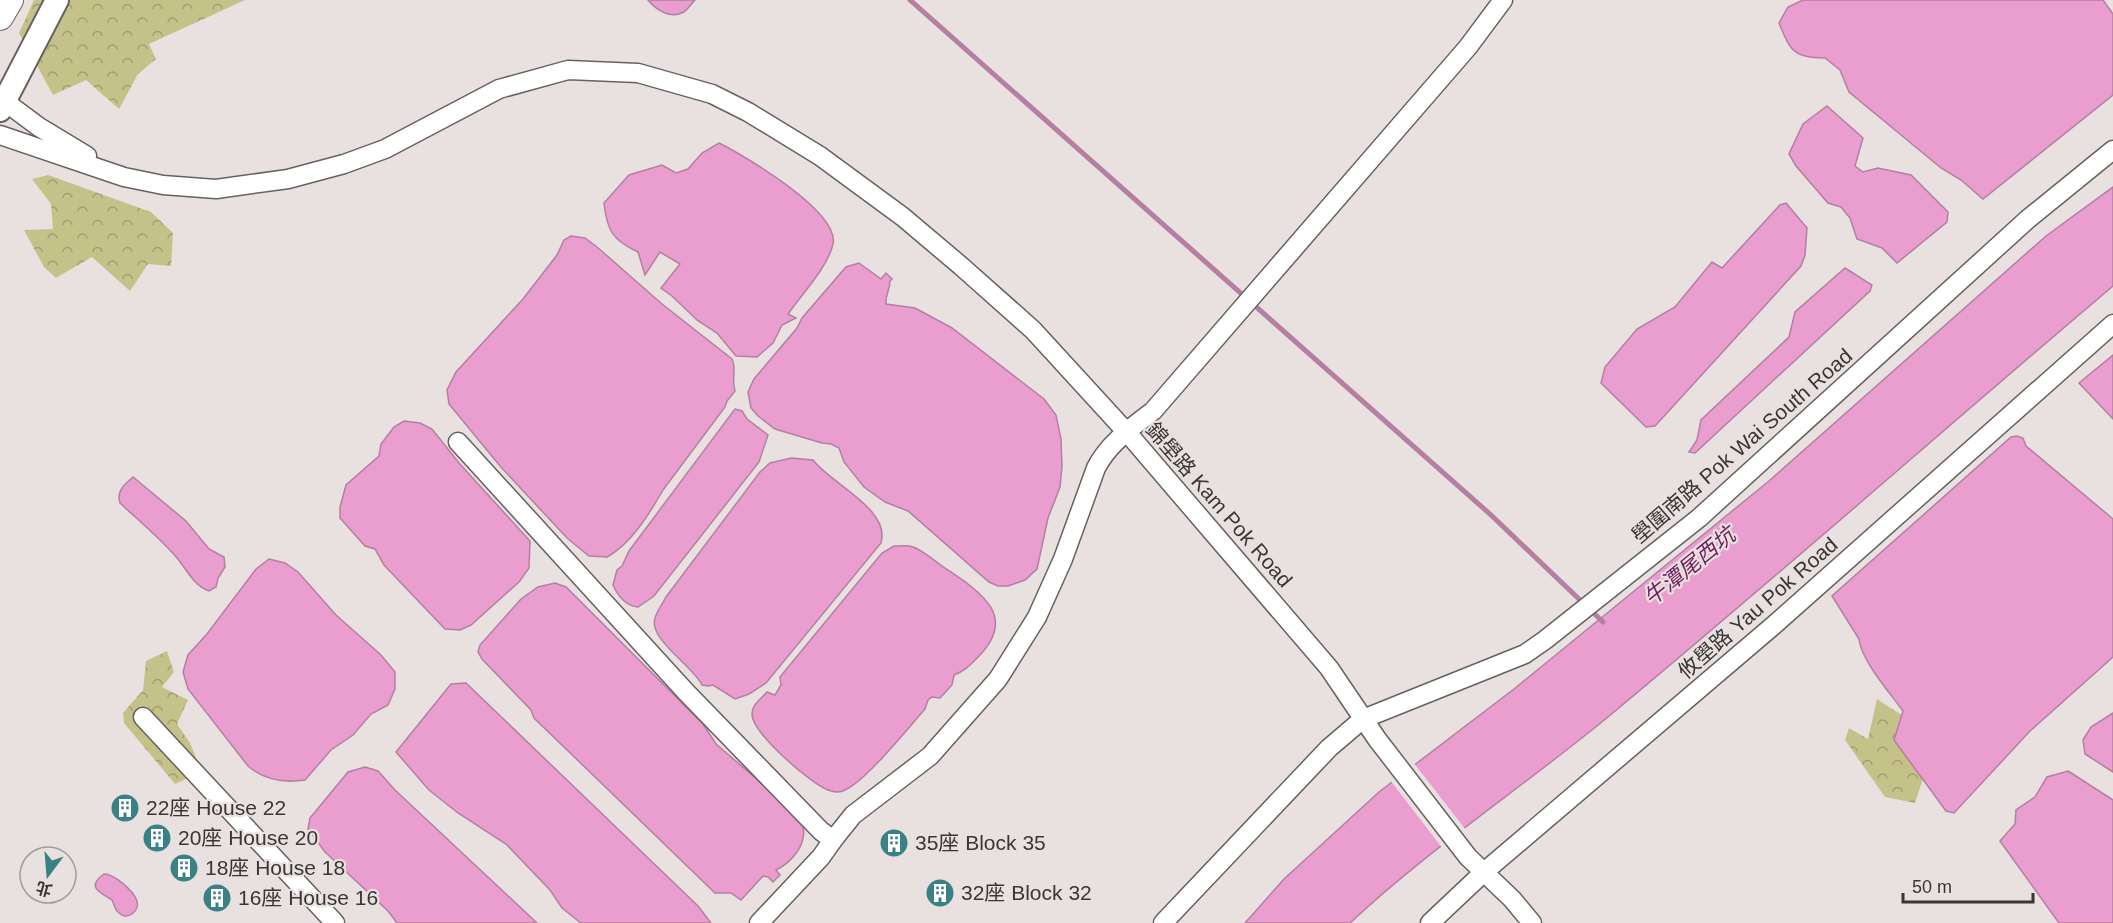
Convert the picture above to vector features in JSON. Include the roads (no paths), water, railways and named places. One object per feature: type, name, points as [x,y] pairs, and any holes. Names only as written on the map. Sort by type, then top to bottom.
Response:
[{"type":"highway","points":[[0,17],[10,0]]},
{"type":"main road","points":[[2,105],[57,0]]},
{"type":"street","name":"錦壆路 Kam Pok Road","points":[[1503,0],[1468,47],[1153,411],[1126,432],[1329,668],[1382,746],[1468,857],[1512,899],[1532,923]]},
{"type":"street","points":[[0,135],[93,168],[153,183],[216,189],[288,179],[344,165],[385,149],[499,89],[568,70],[638,73],[712,94],[748,112],[820,156],[903,218],[1033,330],[1126,432],[1102,455],[1064,559],[1037,617],[998,679],[930,756],[853,815],[821,857],[759,923]]},
{"type":"street","points":[[2,105],[81,154],[153,183]]},
{"type":"street","name":"壆圍南路 Pok Wai South Road","points":[[1363,719],[1525,654],[1587,607],[1699,518],[2028,219],[2113,150]]},
{"type":"street","name":"攸壆路 Yau Pok Road","points":[[1430,923],[1484,872],[1774,625],[2113,324]]},
{"type":"street","points":[[458,441],[686,692],[833,840]]},
{"type":"street","points":[[143,717],[335,923]]},
{"type":"street","points":[[1163,923],[1322,756],[1363,719]]},
{"type":"water","points":[[648,0],[695,0],[684,12],[674,15],[656,8]]},
{"type":"water","points":[[1803,0],[2103,0],[2113,14],[2113,95],[1983,199],[1961,180],[1941,168],[1849,92],[1840,70],[1825,58],[1806,56],[1790,47],[1779,23],[1788,7]]},
{"type":"water","points":[[1827,106],[1863,138],[1855,166],[1863,172],[1878,168],[1911,175],[1948,212],[1947,222],[1897,263],[1882,248],[1857,239],[1850,218],[1841,207],[1828,203],[1796,166],[1789,154],[1803,124]]},
{"type":"water","points":[[719,143],[788,186],[807,201],[831,231],[833,244],[826,262],[788,314],[796,318],[782,325],[773,343],[757,357],[736,356],[717,333],[697,320],[661,288],[680,264],[660,252],[645,275],[638,252],[622,243],[612,233],[605,212],[604,203],[629,175],[662,165],[676,173],[688,169],[702,153]]},
{"type":"water","name":"牛潭尾西坑","points":[[2113,187],[2113,286],[1735,610],[1608,717],[1444,843],[1350,923],[1245,923],[1284,879],[1379,792],[1514,689],[1769,481],[2046,236]]},
{"type":"water","points":[[1786,203],[1807,228],[1805,255],[1801,266],[1655,426],[1646,427],[1601,383],[1605,367],[1637,329],[1675,307],[1712,262],[1722,268],[1780,205]]},
{"type":"water","points":[[571,236],[585,238],[597,247],[662,304],[732,359],[734,366],[735,391],[725,407],[663,490],[639,527],[624,544],[607,557],[589,556],[567,538],[500,466],[449,404],[447,390],[456,372],[523,299],[557,255],[564,240]]},
{"type":"water","points":[[859,263],[881,279],[886,273],[892,279],[886,304],[915,308],[952,328],[1044,399],[1056,415],[1061,439],[1060,487],[1048,518],[1037,569],[1025,580],[1008,586],[998,586],[989,582],[908,511],[885,502],[864,487],[844,462],[839,448],[775,429],[751,408],[748,392],[754,379],[846,267]]},
{"type":"water","points":[[1845,268],[1872,285],[1870,291],[1695,453],[1689,452],[1697,440],[1701,420],[1789,337],[1795,312]]},
{"type":"water","points":[[2113,355],[2113,419],[2079,383]]},
{"type":"water","points":[[735,409],[742,411],[747,419],[768,435],[759,462],[654,596],[638,607],[629,605],[620,597],[613,585],[617,570]]},
{"type":"water","points":[[404,421],[420,423],[432,429],[459,463],[530,541],[529,568],[519,582],[471,625],[460,630],[445,629],[384,565],[375,549],[365,546],[340,518],[340,507],[346,485],[379,456],[381,444],[394,427]]},
{"type":"water","points":[[2011,437],[2023,438],[2026,446],[2113,519],[2113,657],[2030,731],[1954,813],[1946,811],[1894,740],[1903,711],[1870,666],[1859,639],[1832,596]]},
{"type":"water","points":[[791,458],[813,460],[869,508],[882,531],[881,543],[766,683],[749,694],[735,699],[713,685],[702,685],[658,635],[655,618],[666,597],[760,472],[770,463]]},
{"type":"water","points":[[133,477],[186,521],[209,549],[224,557],[225,567],[218,578],[216,587],[209,591],[199,585],[171,551],[120,503],[120,492]]},
{"type":"water","points":[[894,546],[909,546],[917,549],[972,587],[990,606],[995,617],[995,629],[990,642],[979,656],[965,669],[954,675],[952,685],[940,698],[932,697],[928,700],[925,709],[864,776],[845,790],[839,792],[828,790],[809,778],[771,745],[755,722],[752,710],[767,692],[775,695],[781,685],[780,677],[882,553]]},
{"type":"water","points":[[269,559],[285,563],[298,572],[336,615],[381,655],[395,672],[395,689],[388,705],[371,714],[353,735],[331,750],[305,780],[275,779],[261,775],[248,766],[188,689],[183,672],[188,655],[207,634],[256,569]]},
{"type":"water","points":[[555,583],[566,587],[703,724],[716,744],[799,817],[804,830],[801,845],[788,862],[776,870],[780,875],[773,882],[763,876],[741,900],[731,893],[715,893],[534,718],[531,710],[482,659],[478,652],[480,645],[521,599],[538,587]]},
{"type":"water","points":[[466,683],[698,906],[711,923],[581,923],[562,908],[550,890],[506,844],[458,813],[429,790],[396,752],[451,684]]},
{"type":"water","points":[[2113,713],[2113,772],[2085,754],[2083,740],[2091,727]]},
{"type":"water","points":[[365,767],[378,771],[395,790],[537,923],[397,923],[388,911],[325,852],[308,829],[310,818],[348,772]]},
{"type":"water","points":[[2068,771],[2113,800],[2113,923],[2059,923],[2000,841],[2015,824],[2016,810],[2035,797],[2047,777]]},
{"type":"water","points":[[104,874],[118,880],[135,897],[137,908],[132,914],[126,916],[119,913],[112,900],[97,889],[96,883]]},
{"type":"waterway","points":[[910,0],[1491,515],[1603,622]]},
{"type":"place","name":"22座 House 22","points":[[125,808]]},
{"type":"place","name":"20座 House 20","points":[[157,838]]},
{"type":"place","name":"35座 Block 35","points":[[894,843]]},
{"type":"place","name":"18座 House 18","points":[[184,868]]},
{"type":"place","name":"32座 Block 32","points":[[940,893]]},
{"type":"place","name":"16座 House 16","points":[[217,898]]}]
